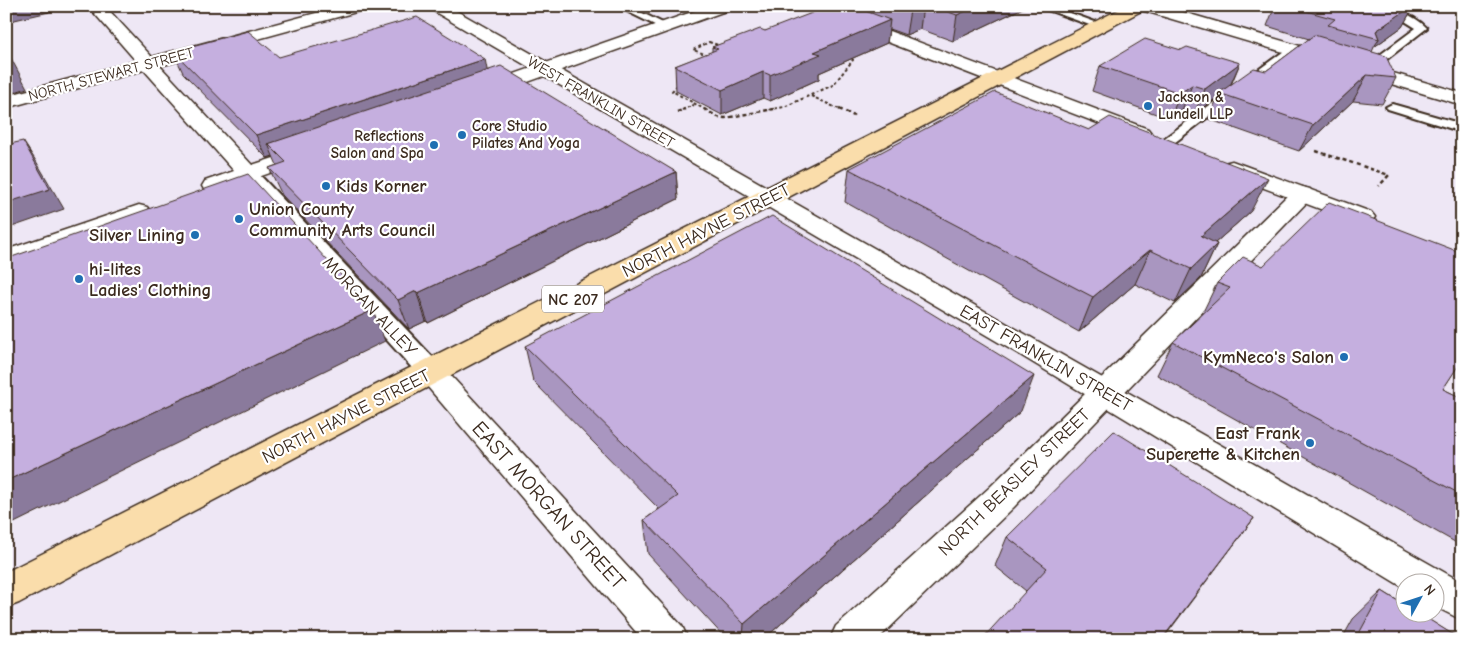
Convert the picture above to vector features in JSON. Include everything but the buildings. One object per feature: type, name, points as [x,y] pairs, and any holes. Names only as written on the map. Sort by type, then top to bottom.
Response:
[{"type":"main road","name":"NORTH HAYNE STREET","points":[[6,592],[1139,6]]},
{"type":"street","points":[[96,6],[248,174]]},
{"type":"street","name":"NORTH STEWART STREET","points":[[6,102],[361,6]]},
{"type":"street","name":"WEST FRANKLIN STREET","points":[[436,6],[767,198]]},
{"type":"street","points":[[470,96],[725,6]]},
{"type":"street","points":[[808,6],[851,18],[998,79],[1175,146]]},
{"type":"street","points":[[1144,6],[1462,99]]},
{"type":"street","points":[[192,194],[328,146]]},
{"type":"street","points":[[1212,160],[1382,224]]},
{"type":"street","name":"MORGAN ALLEY","points":[[248,174],[430,372]]},
{"type":"street","name":"NORTH BEASLEY STREET","points":[[850,639],[1002,497],[1302,194]]},
{"type":"street","name":"EAST FRANKLIN STREET","points":[[767,198],[1106,392],[1410,572]]},
{"type":"street","points":[[6,259],[155,206]]},
{"type":"street","name":"EAST MORGAN STREET","points":[[430,372],[668,639]]},
{"type":"street","points":[[1446,593],[1462,603]]},
{"type":"lane","points":[[620,6],[666,27]]},
{"type":"lane","points":[[1041,6],[1101,26]]},
{"type":"lane","points":[[1365,71],[1422,28],[1387,9],[1366,6]]},
{"type":"lane","points":[[1175,146],[1291,49]]},
{"type":"lane","points":[[1392,107],[1462,128]]},
{"type":"path","points":[[802,39],[852,60],[832,85],[784,107],[725,118],[718,117],[672,91],[702,66],[748,47],[802,39]]},
{"type":"path","points":[[724,47],[726,50],[711,56],[693,50],[709,42],[714,42],[724,47],[729,45]]},
{"type":"path","points":[[829,49],[835,46]]},
{"type":"path","points":[[719,53],[725,56]]},
{"type":"path","points":[[698,56],[703,54]]},
{"type":"path","points":[[698,64],[702,66]]},
{"type":"path","points":[[810,95],[854,116]]},
{"type":"path","points":[[680,111],[695,105]]},
{"type":"path","points":[[1316,151],[1388,175],[1379,186]]},
{"type":"place","name":"Jackson & Lundell LLP","points":[[1148,106]]},
{"type":"place","name":"Core Studio Pilates And Yoga","points":[[462,135]]},
{"type":"place","name":"Reflections Salon and Spa","points":[[434,145]]},
{"type":"place","name":"Kids Korner","points":[[326,186]]},
{"type":"place","name":"Union County Community Arts Council","points":[[239,219]]},
{"type":"place","name":"Silver Lining","points":[[195,235]]},
{"type":"place","name":"hi-lites Ladies' Clothing","points":[[79,279]]},
{"type":"place","name":"KymNeco's Salon","points":[[1344,357]]},
{"type":"place","name":"East Frank Superette & Kitchen","points":[[1310,443]]}]
